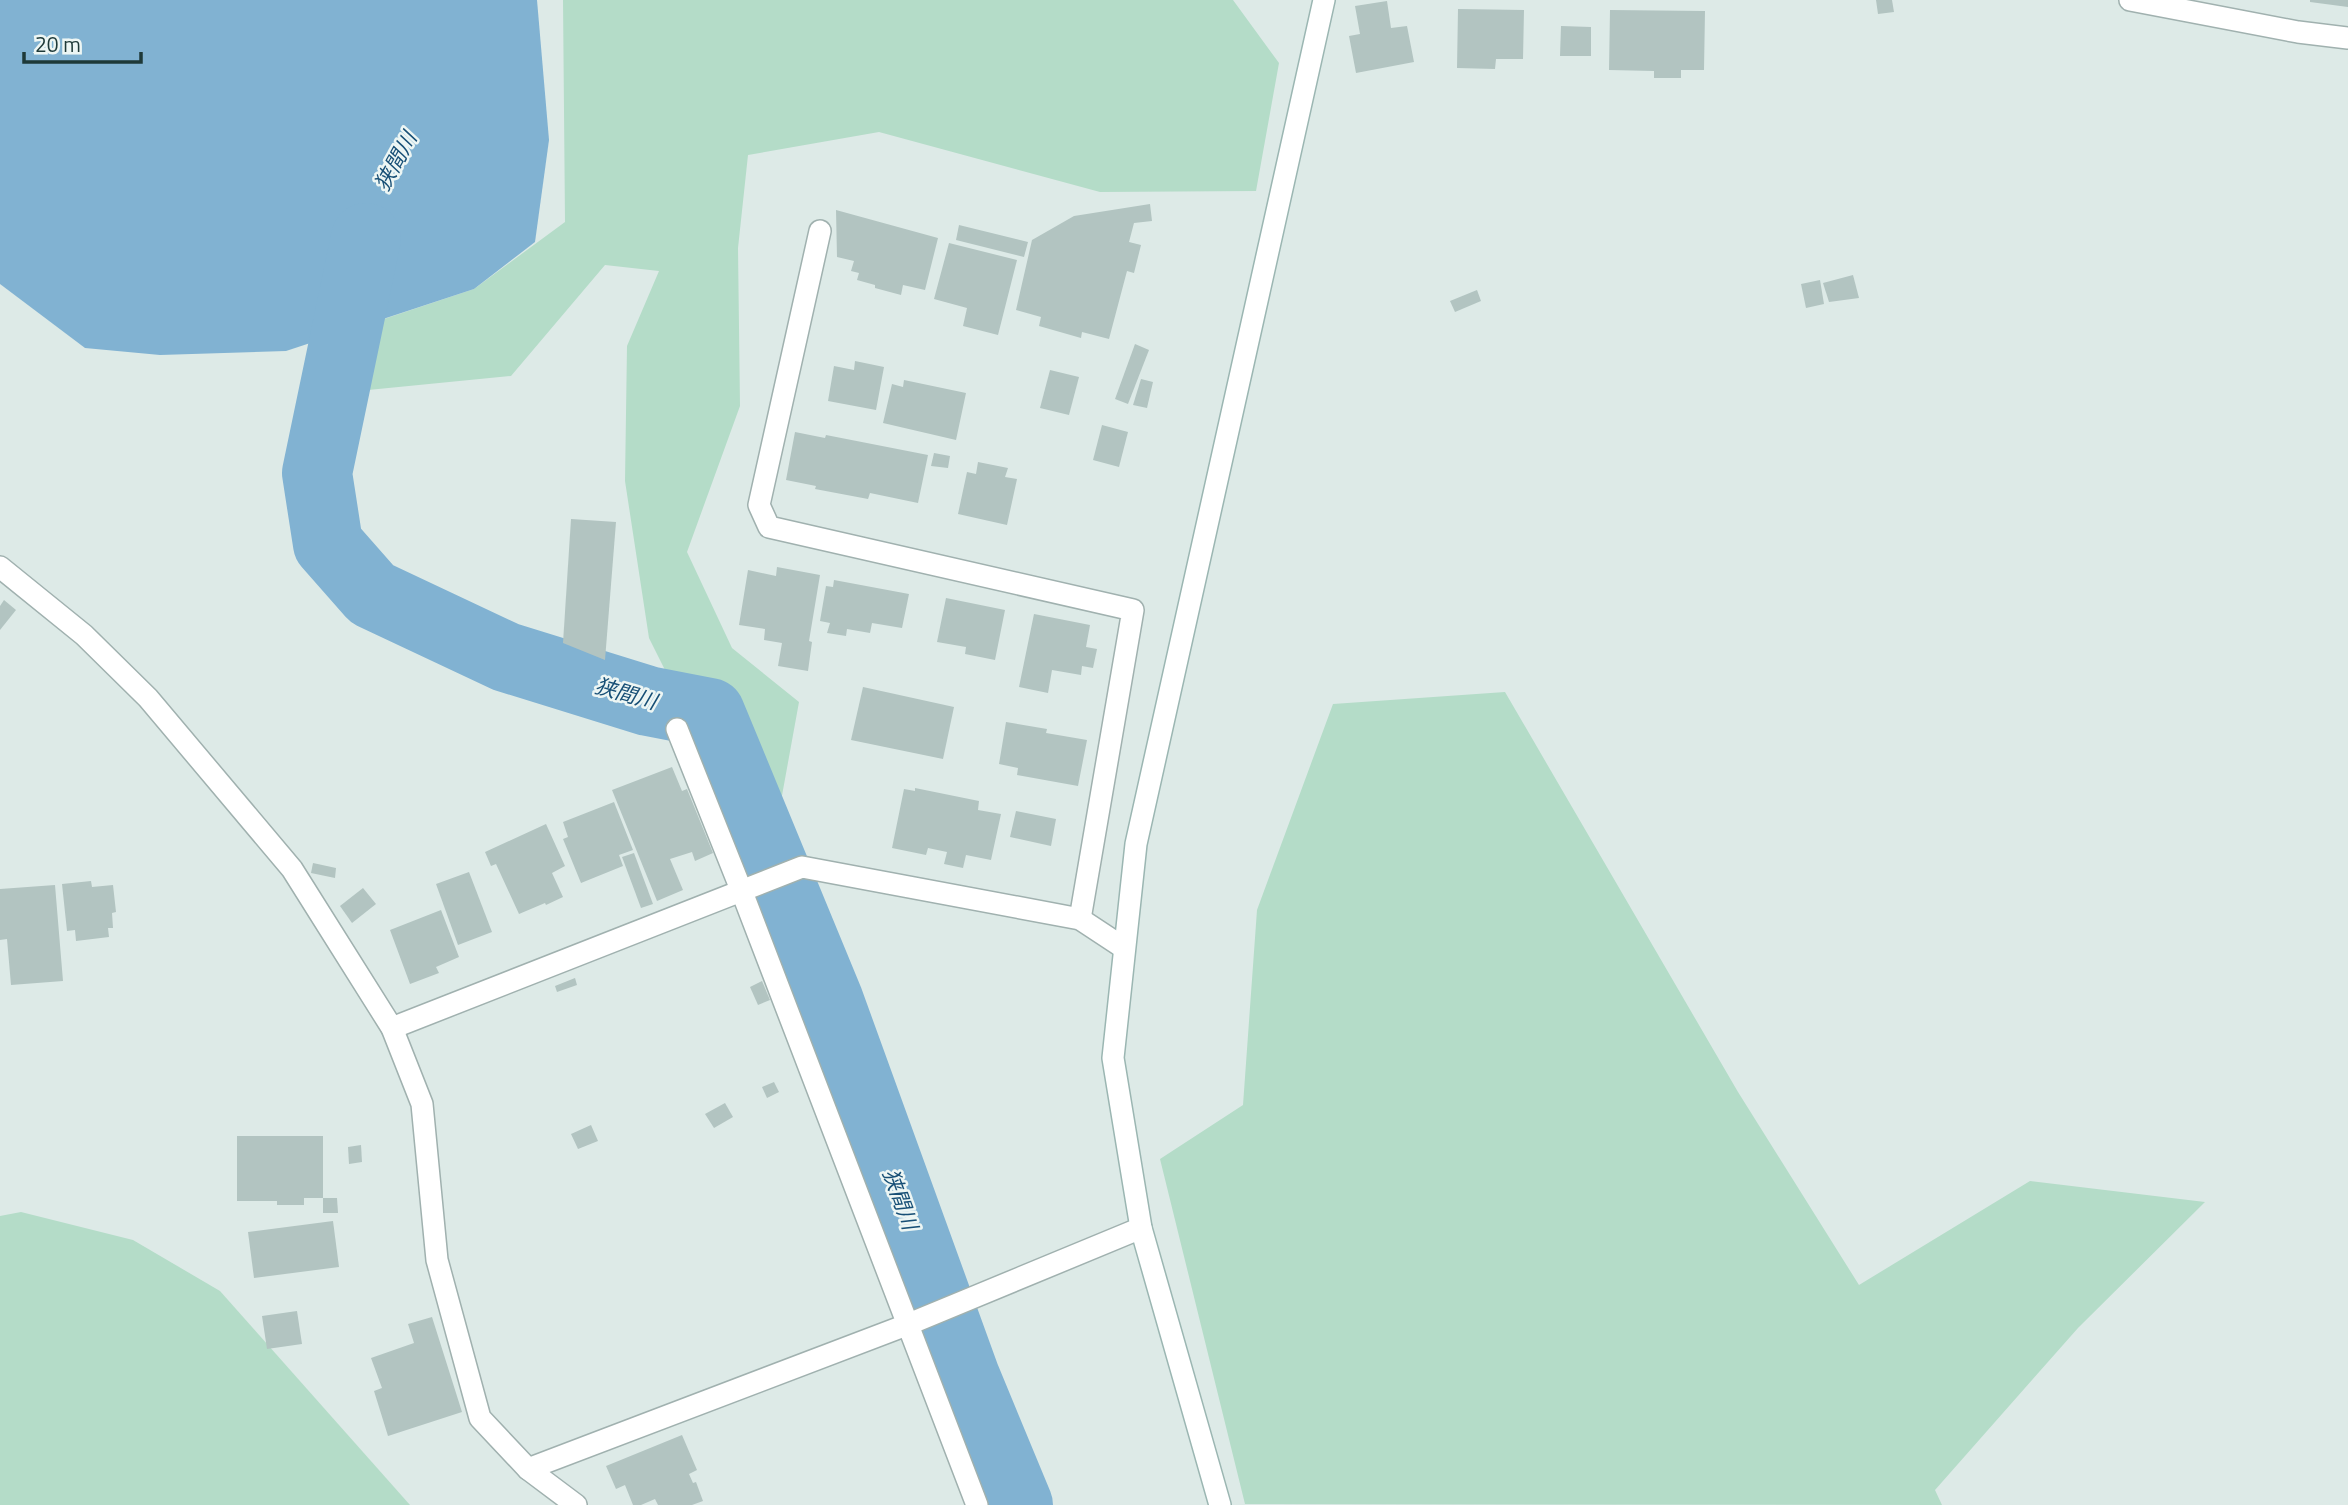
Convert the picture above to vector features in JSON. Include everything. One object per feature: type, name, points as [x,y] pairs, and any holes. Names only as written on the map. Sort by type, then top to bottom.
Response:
[{"type":"street","points":[[1220,1505],[1141,1228],[1113,1058],[1136,844],[1324,0]]},
{"type":"street","points":[[2130,0],[2298,32],[2348,38]]},
{"type":"street","points":[[820,231],[759,505],[769,527],[1133,610],[1080,919]]},
{"type":"street","points":[[0,567],[84,635],[166,719],[292,869],[392,1028],[422,1104],[437,1260],[480,1418],[528,1469],[576,1505]]},
{"type":"street","points":[[677,729],[977,1505]]},
{"type":"street","points":[[392,1028],[802,867],[1080,919],[1124,948]]},
{"type":"street","points":[[528,1469],[909,1324],[1141,1228]]},
{"type":"green space","points":[[563,0],[1233,0],[1279,63],[1256,191],[1100,192],[879,132],[748,155],[738,248],[740,406],[687,552],[732,648],[799,702],[777,823],[747,834],[649,638],[625,481],[627,346],[659,271],[605,265],[511,376],[358,391],[363,326],[474,289],[565,222]]},
{"type":"green space","points":[[1505,692],[1738,1092],[1859,1285],[2030,1181],[2205,1202],[2078,1328],[1935,1490],[1942,1505],[1245,1504],[1160,1159],[1243,1105],[1257,910],[1333,704]]},
{"type":"green space","points":[[21,1212],[133,1240],[220,1291],[410,1505],[0,1505],[0,1216]]},
{"type":"water","points":[[0,0],[537,0],[549,140],[535,242],[474,289],[286,351],[160,355],[85,348],[0,284]]},
{"type":"building","points":[[1876,0],[1892,0],[1894,12],[1878,14]]},
{"type":"building","points":[[2348,0],[2348,7],[2310,2]]},
{"type":"building","points":[[1387,1],[1391,28],[1407,26],[1414,62],[1356,73],[1349,36],[1360,34],[1355,6]]},
{"type":"building","points":[[1458,9],[1524,10],[1523,59],[1496,59],[1495,69],[1457,68]]},
{"type":"building","points":[[1610,10],[1705,11],[1704,70],[1681,70],[1681,78],[1654,78],[1654,71],[1609,70]]},
{"type":"building","points":[[1561,26],[1591,27],[1591,56],[1560,56]]},
{"type":"building","points":[[1150,204],[1152,221],[1134,223],[1129,242],[1141,245],[1134,273],[1127,271],[1109,339],[1082,332],[1081,338],[1039,326],[1041,317],[1016,310],[1032,240],[1074,216]]},
{"type":"building","points":[[836,210],[938,238],[925,290],[903,285],[901,295],[857,280],[859,273],[851,271],[854,261],[837,257]]},
{"type":"building","points":[[959,225],[1028,242],[1024,257],[956,240]]},
{"type":"building","points":[[949,243],[1017,260],[998,335],[963,326],[967,308],[934,299]]},
{"type":"building","points":[[1853,275],[1859,298],[1829,302],[1823,283]]},
{"type":"building","points":[[1820,280],[1824,304],[1806,308],[1801,284]]},
{"type":"building","points":[[1477,290],[1481,301],[1455,312],[1450,301]]},
{"type":"building","points":[[1135,344],[1149,350],[1128,404],[1115,399]]},
{"type":"building","points":[[855,361],[884,367],[876,410],[828,401],[834,366],[854,370]]},
{"type":"building","points":[[1050,370],[1079,377],[1069,415],[1040,408]]},
{"type":"building","points":[[1141,379],[1153,382],[1147,408],[1133,405]]},
{"type":"building","points":[[904,380],[966,393],[956,440],[883,423],[892,384],[903,387]]},
{"type":"building","points":[[1102,425],[1128,432],[1119,467],[1093,460]]},
{"type":"building","points":[[795,432],[825,438],[826,435],[928,455],[918,503],[870,493],[868,499],[815,489],[816,486],[786,480]]},
{"type":"building","points":[[934,453],[950,456],[948,468],[931,466]]},
{"type":"building","points":[[978,462],[1008,468],[1005,477],[1017,479],[1007,525],[958,514],[967,472],[976,474]]},
{"type":"building","points":[[571,519],[616,522],[605,660],[563,643]]},
{"type":"building","points":[[777,567],[820,575],[809,641],[812,642],[808,671],[778,666],[782,643],[764,640],[765,629],[739,625],[748,570],[776,576]]},
{"type":"building","points":[[834,580],[909,594],[902,628],[872,623],[870,633],[847,629],[846,636],[827,633],[830,623],[820,621],[826,586],[833,587]]},
{"type":"building","points":[[946,598],[1005,610],[995,660],[965,654],[966,647],[937,642]]},
{"type":"building","points":[[4,600],[16,610],[0,630],[0,606]]},
{"type":"building","points":[[1034,614],[1090,625],[1086,647],[1097,649],[1093,668],[1082,666],[1081,675],[1052,670],[1048,693],[1019,687]]},
{"type":"building","points":[[863,687],[954,707],[943,759],[851,740]]},
{"type":"building","points":[[1006,722],[1087,740],[1078,786],[1017,775],[1018,768],[999,764]]},
{"type":"building","points":[[672,767],[682,791],[687,789],[713,853],[695,861],[692,852],[670,859],[683,890],[657,901],[612,790]]},
{"type":"building","points":[[915,788],[979,801],[978,810],[1001,814],[991,860],[966,855],[963,868],[944,864],[947,852],[928,848],[926,855],[892,848],[904,789],[915,791]]},
{"type":"building","points":[[614,802],[633,850],[619,855],[623,866],[581,883],[563,839],[568,837],[563,822]]},
{"type":"building","points":[[1016,811],[1056,819],[1051,846],[1010,837]]},
{"type":"building","points":[[546,824],[565,866],[552,873],[563,897],[519,914],[496,864],[491,866],[485,852]]},
{"type":"building","points":[[634,853],[653,904],[641,908],[622,857]]},
{"type":"building","points":[[313,863],[336,868],[335,878],[311,873]]},
{"type":"building","points":[[469,872],[492,932],[458,945],[436,884]]},
{"type":"building","points":[[91,881],[92,887],[113,885],[116,912],[112,913],[113,928],[108,928],[109,937],[76,941],[75,930],[67,931],[62,884]]},
{"type":"building","points":[[55,885],[63,981],[11,985],[7,939],[0,940],[0,889]]},
{"type":"building","points":[[363,888],[376,904],[352,923],[340,906]]},
{"type":"building","points":[[441,910],[459,957],[436,967],[439,973],[410,984],[390,930]]},
{"type":"building","points":[[575,978],[577,985],[557,992],[555,986]]},
{"type":"building","points":[[762,981],[770,1000],[758,1005],[750,987]]},
{"type":"building","points":[[774,1082],[779,1092],[767,1098],[762,1087]]},
{"type":"building","points":[[725,1103],[733,1117],[714,1128],[705,1114]]},
{"type":"building","points":[[591,1125],[598,1141],[578,1149],[571,1134]]},
{"type":"building","points":[[237,1136],[323,1136],[323,1198],[304,1198],[304,1205],[277,1205],[277,1201],[237,1201]]},
{"type":"building","points":[[361,1145],[362,1162],[349,1164],[348,1147]]},
{"type":"building","points":[[323,1198],[337,1198],[338,1213],[323,1213]]},
{"type":"building","points":[[333,1221],[339,1267],[254,1278],[248,1232]]},
{"type":"building","points":[[297,1311],[302,1344],[267,1349],[262,1316]]},
{"type":"building","points":[[432,1317],[462,1412],[388,1436],[374,1391],[382,1388],[371,1358],[414,1343],[408,1324]]},
{"type":"building","points":[[682,1435],[697,1470],[689,1474],[693,1483],[696,1482],[703,1501],[692,1505],[658,1505],[655,1499],[641,1505],[633,1505],[625,1485],[616,1489],[606,1466]]},
{"type":"waterway","name":"狭間川","points":[[366,238],[317,473],[328,544],[372,594],[506,657],[648,701],[710,713],[828,999],[965,1377],[1018,1505]]}]
